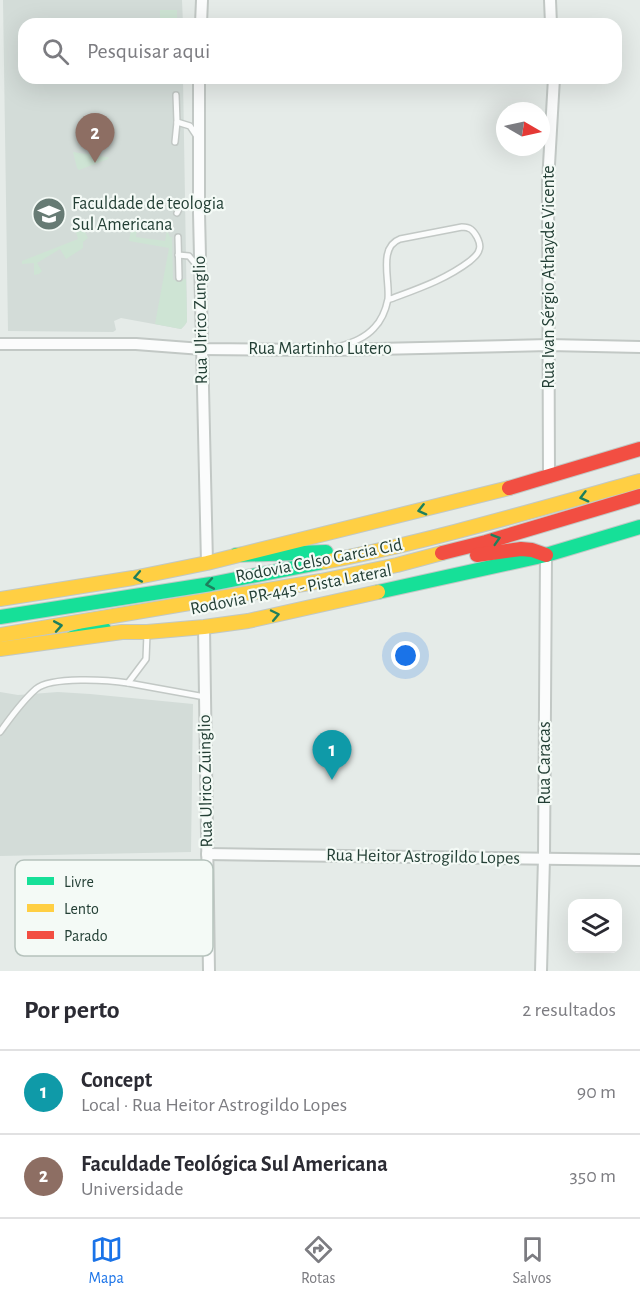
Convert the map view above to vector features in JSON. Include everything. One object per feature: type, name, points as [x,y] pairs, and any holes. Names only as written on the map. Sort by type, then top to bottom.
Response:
[{"type":"main road","name":"Rodovia Celso Garcia Cid","points":[[236,555],[504,490],[640,449]]},
{"type":"main road","name":"Rodovia Celso Garcia Cid","points":[[0,618],[211,584],[383,550],[640,481]]},
{"type":"main road","name":"Rodovia Celso Garcia Cid","points":[[0,635],[321,581],[397,565],[486,542],[640,496]]},
{"type":"main road","points":[[397,565],[521,549],[546,555],[640,526]]},
{"type":"main road","points":[[0,599],[133,578],[236,555],[383,550]]},
{"type":"main road","name":"Rodovia PR-445 - Pista Lateral","points":[[72,638],[248,621],[546,555]]},
{"type":"main road","points":[[0,650],[72,638],[203,601]]},
{"type":"street","points":[[201,18],[202,0]]},
{"type":"street","points":[[550,0],[551,18]]},
{"type":"street","name":"Rua Ulrico Zunglio","points":[[199,84],[201,349],[207,563]]},
{"type":"street","name":"Rua Ivan Sérgio Athayde Vicente","points":[[549,477],[548,182],[554,84]]},
{"type":"street","name":"Rua Martinho Lutero","points":[[0,344],[136,344],[201,349],[332,350],[549,345],[640,347]]},
{"type":"street","name":"Rua Caracas","points":[[541,971],[546,555]]},
{"type":"street","name":"Rua Ulrico Zuinglio","points":[[204,627],[207,860]]},
{"type":"street","name":"Rua Heitor Astrogildo Lopes","points":[[207,854],[640,860]]},
{"type":"street","name":"Rua Ulrico Zuinglio","points":[[209,956],[209,971]]},
{"type":"lane","points":[[175,142],[176,95]]},
{"type":"lane","points":[[177,122],[190,126],[199,139]]},
{"type":"lane","points":[[177,213],[181,205],[199,201]]},
{"type":"lane","points":[[332,350],[364,337],[381,319],[388,300],[387,249],[393,241],[462,227],[468,227],[473,231],[480,244],[479,251],[468,262],[443,279],[388,300]]},
{"type":"lane","points":[[178,237],[179,278]]},
{"type":"lane","points":[[178,255],[189,256],[200,269]]},
{"type":"lane","points":[[128,683],[146,658],[147,632]]},
{"type":"lane","points":[[0,732],[17,709],[38,687],[63,680],[128,683],[205,697]]},
{"type":"shaded area","points":[[3,0],[182,0],[183,18],[18,18],[18,84],[183,84],[187,322],[181,329],[121,318],[114,321],[116,330],[113,332],[8,331]]},
{"type":"shaded area","points":[[0,692],[18,695],[58,692],[193,704],[191,852],[0,856]]},
{"type":"green space","points":[[160,10],[177,10],[177,18],[160,18]]},
{"type":"green space","points":[[73,152],[109,157],[79,170]]},
{"type":"green space","points":[[132,224],[137,225],[136,237],[165,241],[167,230],[172,237],[173,280],[186,279],[187,321],[181,329],[155,324],[169,248],[129,241]]},
{"type":"green space","points":[[82,226],[88,238],[83,242],[83,248],[66,259],[60,249],[37,263],[42,271],[34,275],[34,263],[22,264],[22,261],[78,239],[75,229]]},
{"type":"traffic: fast","points":[[378,592],[546,555],[640,527]]},
{"type":"traffic: fast","points":[[236,555],[326,552]]},
{"type":"traffic: fast","points":[[0,617],[211,584],[324,562]]},
{"type":"traffic: fast","points":[[72,638],[104,629]]},
{"type":"traffic: slow","points":[[324,562],[443,535],[640,481]]},
{"type":"traffic: slow","points":[[0,599],[133,578],[207,563],[509,488]]},
{"type":"traffic: slow","points":[[0,635],[321,581],[442,553]]},
{"type":"traffic: slow","points":[[0,649],[122,632],[147,632],[248,621],[378,592]]},
{"type":"traffic: jam","points":[[509,488],[640,449]]},
{"type":"traffic: jam","points":[[442,553],[640,496]]},
{"type":"traffic: jam","points":[[477,555],[521,549],[546,555]]},
{"type":"place","name":"Faculdade Teológica Sul Americana","points":[[95,163]]},
{"type":"place","name":"Faculdade de teologia Sul Americana","points":[[49,214]]},
{"type":"place","name":"Concept","points":[[332,780]]}]
